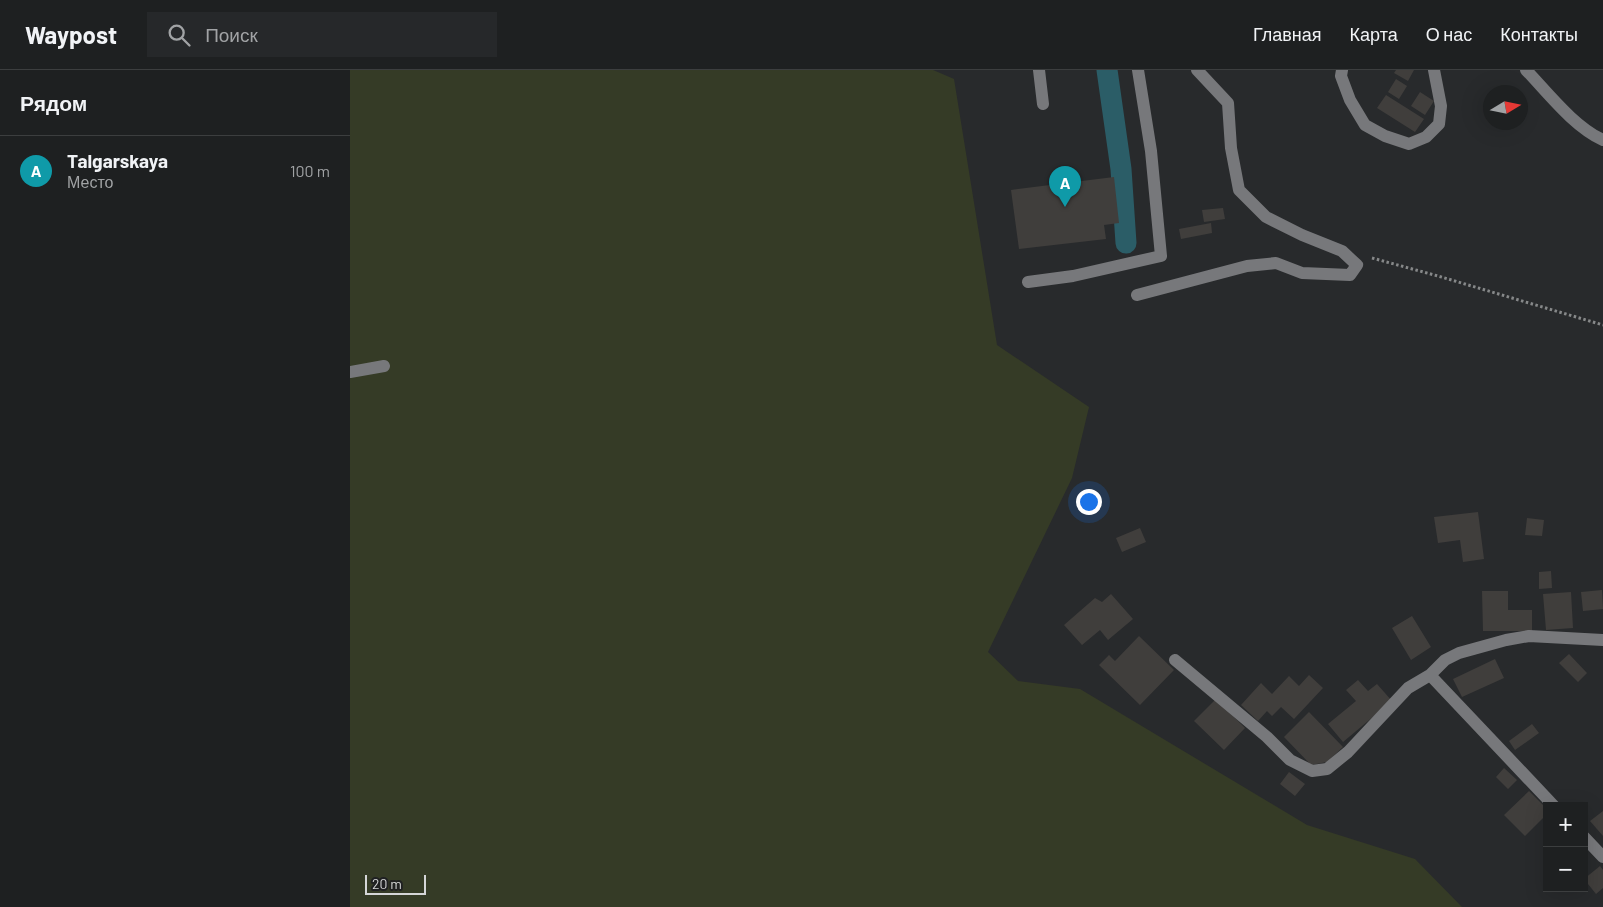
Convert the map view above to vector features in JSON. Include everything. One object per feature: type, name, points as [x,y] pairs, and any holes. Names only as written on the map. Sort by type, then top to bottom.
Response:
[{"type":"street","points":[[1039,70],[1043,104]]},
{"type":"street","points":[[1028,282],[1074,276],[1161,256],[1151,151],[1138,70]]},
{"type":"street","points":[[1137,295],[1248,266],[1276,263],[1302,273],[1350,275],[1357,265],[1342,251],[1302,235],[1266,217],[1239,190],[1231,148],[1228,104],[1197,70]]},
{"type":"street","points":[[1342,70],[1341,76],[1350,100],[1365,125],[1385,136],[1409,144],[1426,137],[1439,124],[1441,106],[1434,70]]},
{"type":"street","points":[[1526,70],[1566,112],[1594,136],[1603,140]]},
{"type":"street","points":[[350,372],[384,366]]},
{"type":"street","points":[[1174,660],[1267,737],[1290,760],[1312,771],[1327,770],[1348,752],[1408,688],[1430,675],[1445,660],[1459,653],[1506,640],[1529,636],[1603,640]]},
{"type":"street","points":[[1430,675],[1550,802]]},
{"type":"street","points":[[1588,841],[1603,857]]},
{"type":"path","points":[[1371,258],[1603,325]]},
{"type":"green space","points":[[350,70],[933,70],[954,79],[997,345],[1089,407],[1072,478],[988,652],[1018,681],[1080,689],[1307,825],[1415,859],[1462,907],[350,907]]},
{"type":"building","points":[[1396,70],[1414,70],[1408,81],[1394,73]]},
{"type":"building","points":[[1396,79],[1407,86],[1399,99],[1388,92]]},
{"type":"building","points":[[1420,92],[1434,101],[1425,115],[1411,106]]},
{"type":"building","points":[[1386,95],[1424,119],[1415,132],[1377,108]]},
{"type":"building","points":[[1114,177],[1119,223],[1104,225],[1106,239],[1019,249],[1011,190]]},
{"type":"building","points":[[1223,208],[1225,219],[1204,222],[1202,210]]},
{"type":"building","points":[[1211,223],[1212,233],[1181,239],[1179,229]]},
{"type":"building","points":[[1478,512],[1484,559],[1463,562],[1460,540],[1438,543],[1434,517]]},
{"type":"building","points":[[1527,518],[1544,520],[1542,536],[1525,535]]},
{"type":"building","points":[[1140,528],[1146,542],[1122,552],[1116,538]]},
{"type":"building","points":[[1551,571],[1552,588],[1539,589],[1539,572]]},
{"type":"building","points":[[1602,590],[1603,609],[1583,611],[1581,592]]},
{"type":"building","points":[[1482,591],[1508,591],[1508,610],[1532,610],[1532,631],[1483,631]]},
{"type":"building","points":[[1571,592],[1573,628],[1546,630],[1543,594]]},
{"type":"building","points":[[1111,594],[1133,619],[1108,640],[1100,630],[1082,645],[1064,625],[1095,598],[1102,602]]},
{"type":"building","points":[[1412,616],[1431,647],[1411,660],[1392,628]]},
{"type":"building","points":[[1139,636],[1174,670],[1140,705],[1099,665],[1109,655],[1115,661]]},
{"type":"building","points":[[1569,654],[1587,673],[1578,682],[1559,663]]},
{"type":"building","points":[[1495,659],[1504,678],[1462,697],[1453,679]]},
{"type":"building","points":[[1309,675],[1323,688],[1294,719],[1281,707],[1272,716],[1267,711],[1258,721],[1241,705],[1261,683],[1272,694],[1289,676],[1299,686]]},
{"type":"building","points":[[1358,680],[1368,691],[1377,684],[1392,701],[1343,742],[1328,724],[1356,701],[1346,690]]},
{"type":"building","points":[[1216,699],[1245,728],[1224,750],[1194,721]]},
{"type":"building","points":[[1309,712],[1343,747],[1327,762],[1311,765],[1284,737]]},
{"type":"building","points":[[1532,724],[1539,733],[1515,750],[1509,741]]},
{"type":"building","points":[[1504,768],[1517,780],[1508,789],[1496,777]]},
{"type":"building","points":[[1289,772],[1305,784],[1295,796],[1280,784]]},
{"type":"building","points":[[1529,791],[1543,805],[1543,818],[1525,836],[1504,815]]},
{"type":"building","points":[[1603,811],[1603,836],[1590,821]]},
{"type":"building","points":[[1600,866],[1603,870],[1603,888],[1596,894],[1588,884],[1588,876]]},
{"type":"waterway","points":[[1107,70],[1121,169],[1126,243]]},
{"type":"place","name":"Talgarskaya","points":[[1065,207]]}]
